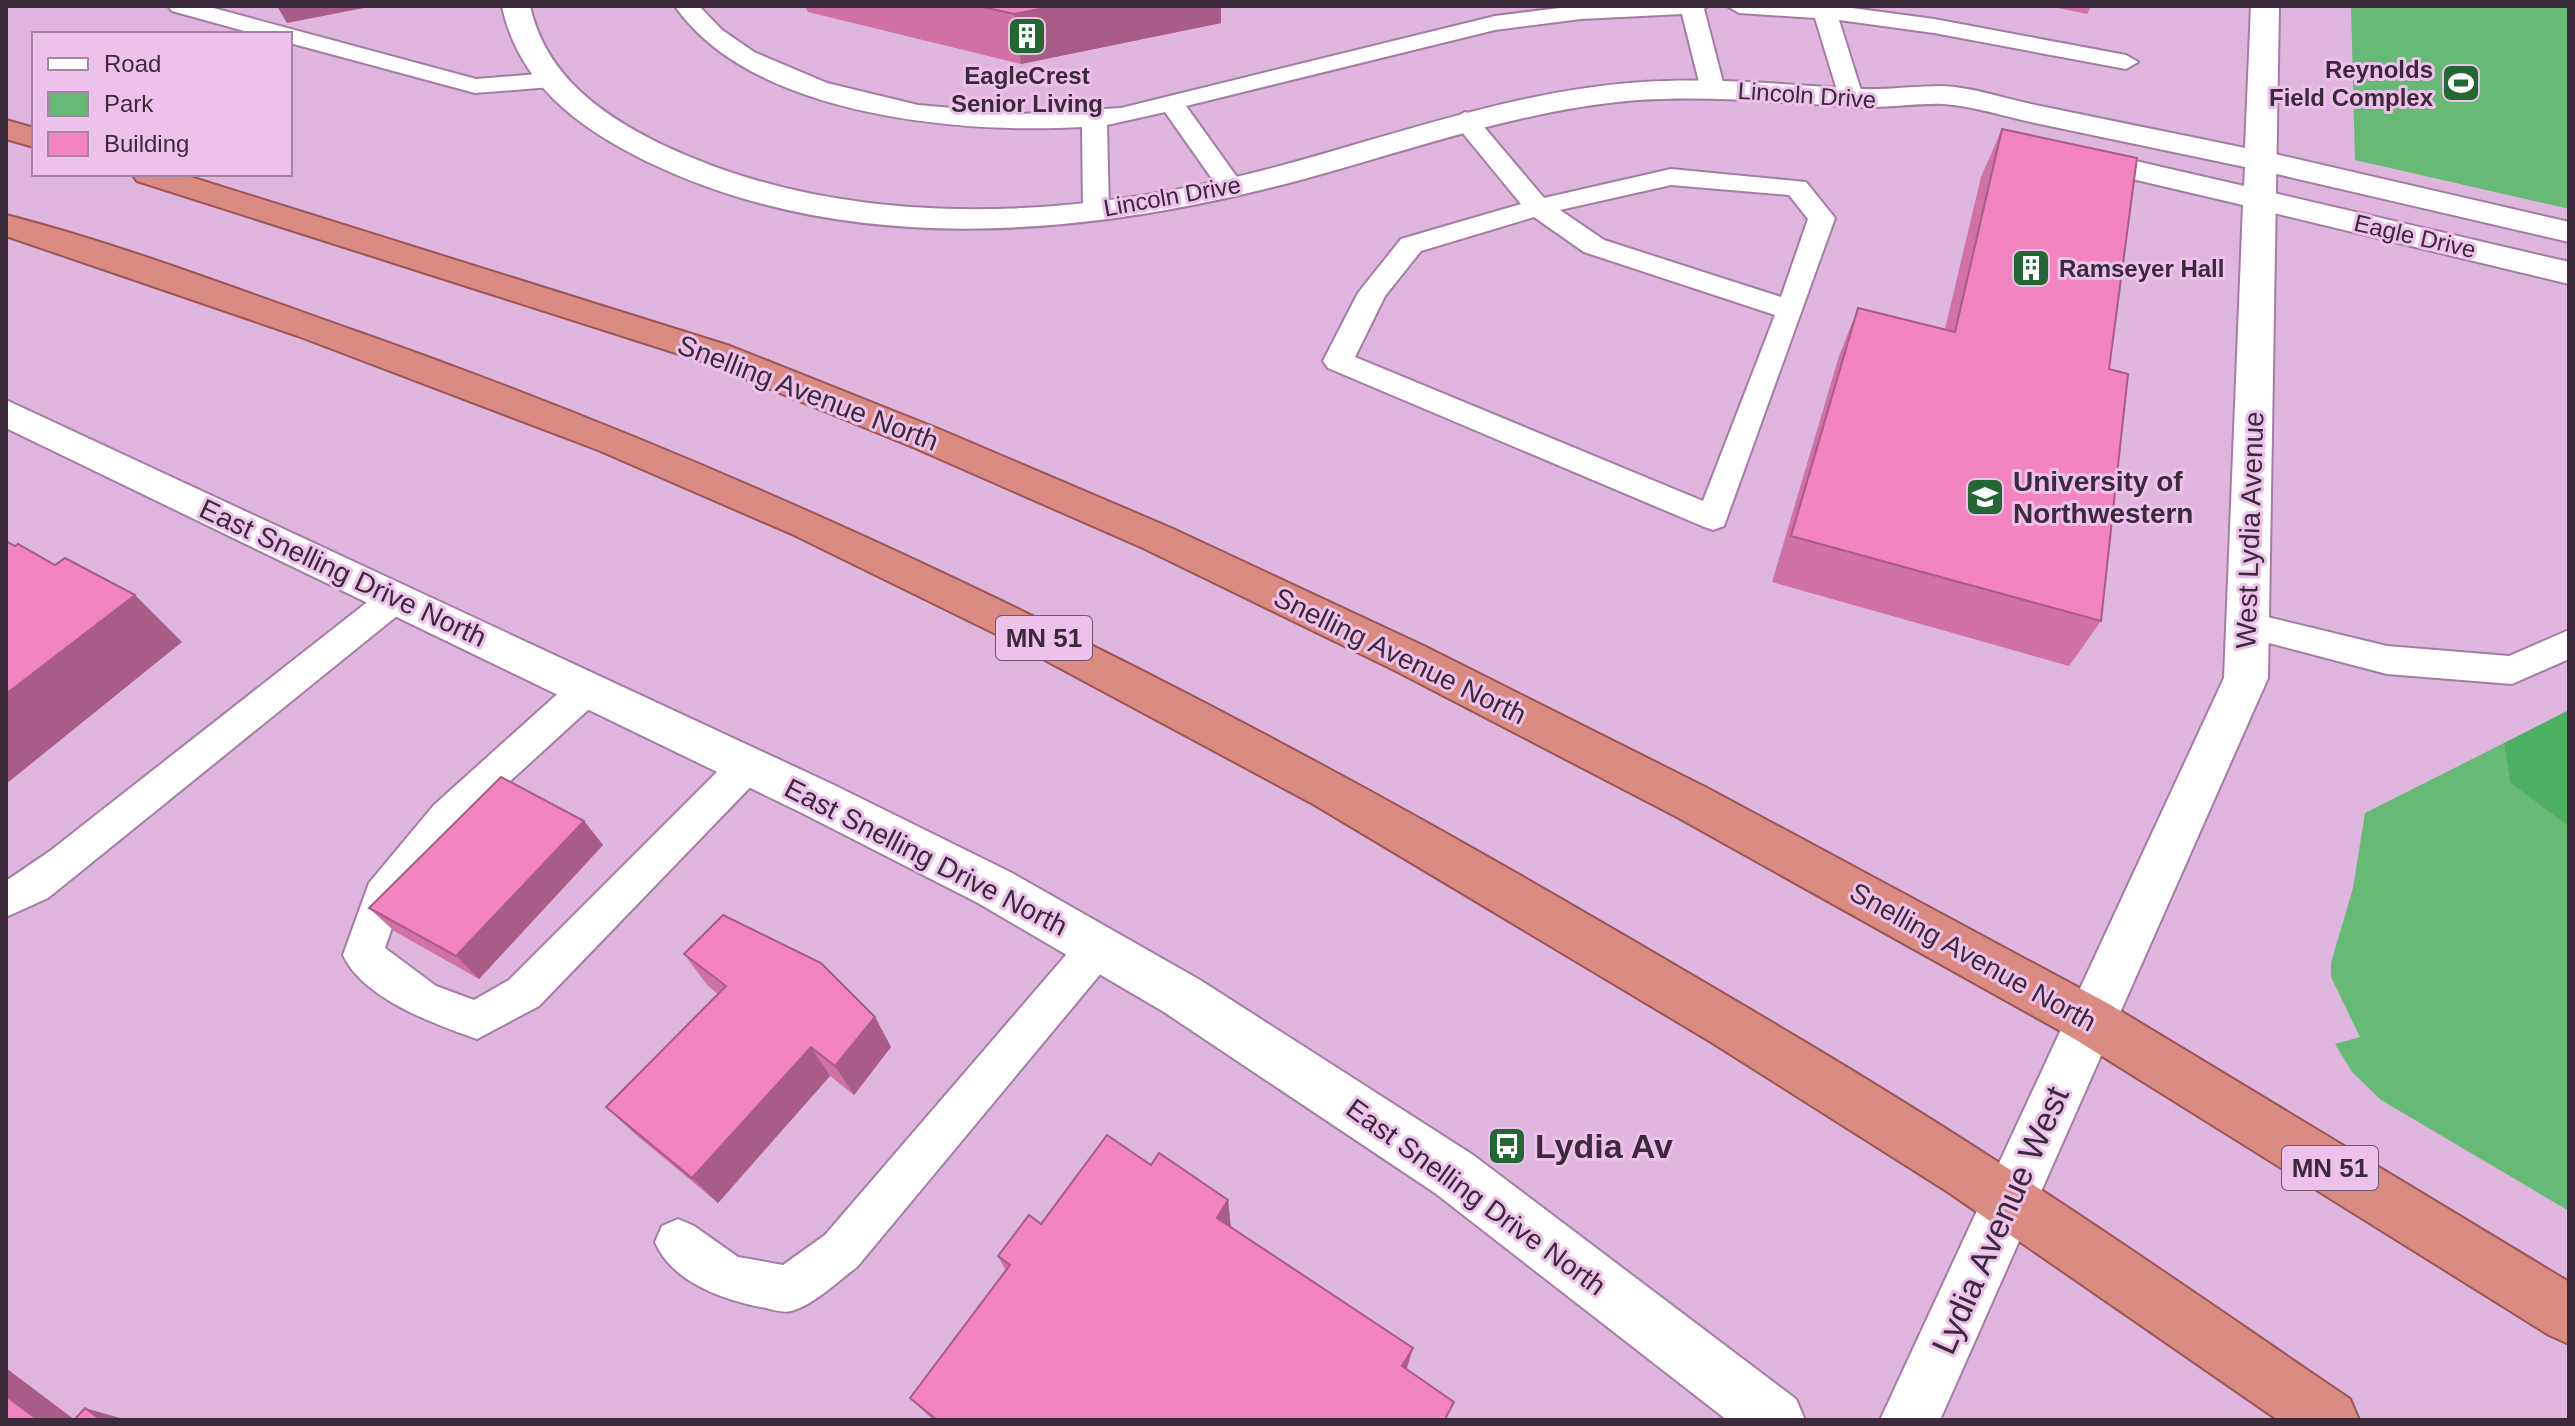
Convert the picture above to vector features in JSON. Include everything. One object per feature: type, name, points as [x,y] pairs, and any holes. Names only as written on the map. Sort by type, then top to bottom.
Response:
[{"type":"highway","points":[[6,129],[32,137]]},
{"type":"highway","name":"Snelling Avenue North","points":[[154,176],[717,354],[928,439],[1143,532],[1409,658],[1693,803],[2091,1021],[2569,1315]]},
{"type":"highway","name":"MN 51","points":[[6,225],[344,337],[520,402],[805,523],[1010,621],[1235,738],[1485,878],[1768,1048],[2009,1201],[2329,1420]]},
{"type":"street","name":"Lincoln Drive","points":[[516,6],[532,56],[551,80],[598,123],[648,152],[709,177],[780,197],[858,210],[942,217],[1029,217],[1096,211],[1231,187],[1465,120],[1538,104],[1613,93],[1713,90],[1852,100],[1899,101],[1944,95],[2261,180]]},
{"type":"street","name":"West Lydia Avenue","points":[[2091,1021],[2246,678],[2265,6]]},
{"type":"street","name":"Lincoln Drive","points":[[1899,101],[1934,122],[1980,133]]},
{"type":"street","points":[[2041,148],[2261,180]]},
{"type":"street","name":"Eagle Drive","points":[[2261,180],[2569,232]]},
{"type":"street","name":"Eagle Drive","points":[[2261,180],[2569,273]]},
{"type":"street","name":"East Snelling Drive North","points":[[6,413],[748,765],[995,888],[1182,996],[1454,1174],[1775,1420]]},
{"type":"street","name":"Lydia Avenue West","points":[[1910,1420],[2091,1021]]},
{"type":"lane","points":[[180,6],[221,12],[276,32]]},
{"type":"lane","points":[[687,6],[699,22],[751,61],[873,106],[923,115],[1094,119],[1470,28],[1560,14],[1694,6],[1713,90]]},
{"type":"lane","points":[[1739,6],[1824,9],[1922,22],[2126,62]]},
{"type":"lane","points":[[1824,9],[1852,100]]},
{"type":"lane","points":[[292,37],[475,86],[551,80]]},
{"type":"lane","points":[[1171,102],[1231,187]]},
{"type":"lane","points":[[1094,119],[1096,211]]},
{"type":"lane","points":[[1465,120],[1538,207],[1594,246],[1791,310]]},
{"type":"lane","points":[[1671,177],[1797,188],[1822,218],[1791,310],[1713,518],[1338,361],[1372,293],[1411,245],[1538,207],[1671,177]]},
{"type":"lane","points":[[6,900],[34,886],[64,863],[396,598]]},
{"type":"lane","points":[[2247,625],[2387,660],[2512,670],[2569,644]]},
{"type":"lane","points":[[587,689],[447,816],[383,895],[363,955],[422,1000],[477,1020],[524,993],[748,765]]},
{"type":"lane","points":[[678,1242],[729,1278],[788,1289],[841,1251],[1098,947]]},
{"type":"green space","name":"Reynolds Field Complex","points":[[2351,6],[2569,6],[2569,209],[2355,160]]},
{"type":"green space","points":[[2569,710],[2569,827],[2510,783],[2504,743]]},
{"type":"green space","points":[[2504,743],[2510,783],[2569,827],[2569,1211],[2381,1100],[2352,1072],[2335,1044],[2360,1037],[2331,977],[2331,963],[2353,888],[2365,813]]},
{"type":"building","points":[[978,6],[1056,6],[1014,14]]},
{"type":"building","points":[[2002,129],[2137,158],[2109,369],[2128,374],[2101,621],[1791,536],[1858,308],[1955,332]]},
{"type":"building","points":[[6,541],[15,546],[18,544],[55,565],[65,558],[135,595],[6,694]]},
{"type":"building","points":[[501,777],[584,821],[456,956],[369,908]]},
{"type":"building","points":[[723,915],[821,963],[875,1017],[835,1066],[811,1047],[692,1178],[606,1107],[726,986],[684,954]]},
{"type":"building","points":[[1107,1135],[1151,1165],[1159,1153],[1228,1200],[1217,1218],[1413,1348],[1402,1366],[1454,1402],[1447,1420],[937,1420],[910,1398],[1010,1265],[998,1256],[1029,1215],[1041,1224]]},
{"type":"building","points":[[6,1396],[38,1420],[6,1420]]},
{"type":"building","points":[[85,1408],[101,1420],[74,1420]]},
{"type":"place","name":"EagleCrest Senior Living","points":[[1027,36]]},
{"type":"place","name":"Reynolds Field Complex","points":[[2461,83]]},
{"type":"place","name":"Ramseyer Hall","points":[[2031,268]]},
{"type":"place","name":"University of Northwestern","points":[[1985,497]]},
{"type":"place","name":"Lydia Av","points":[[1507,1146]]}]
